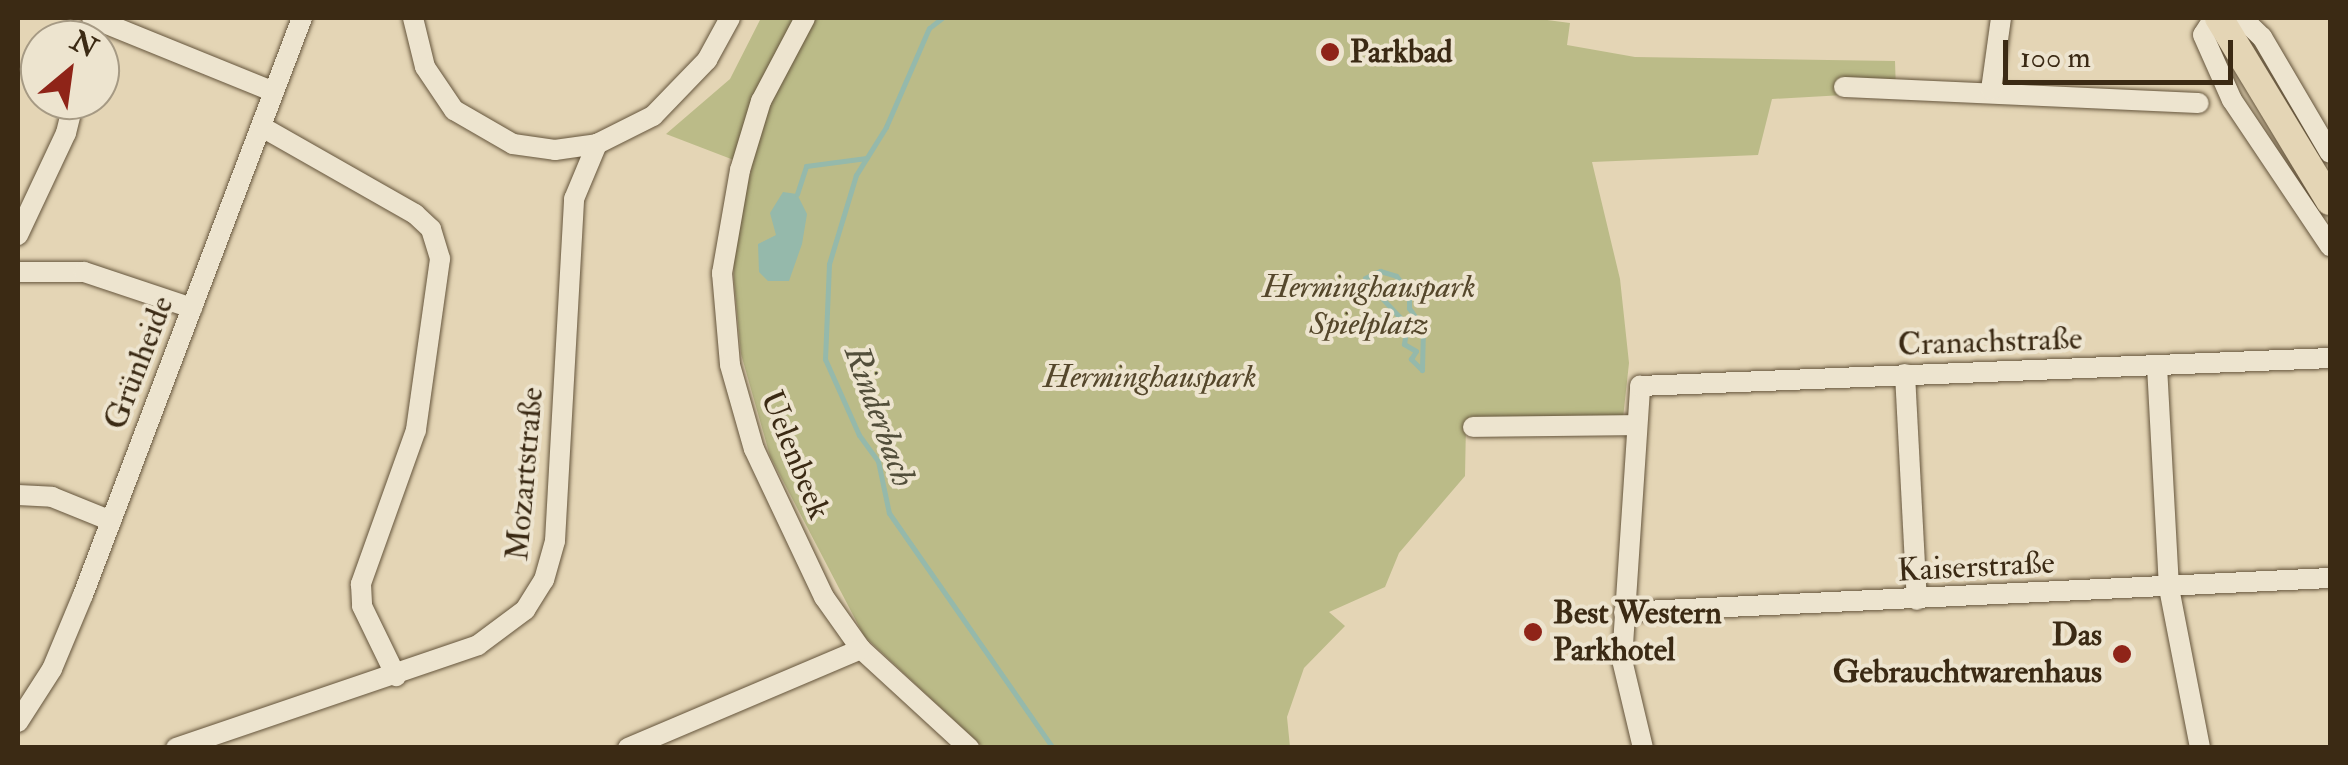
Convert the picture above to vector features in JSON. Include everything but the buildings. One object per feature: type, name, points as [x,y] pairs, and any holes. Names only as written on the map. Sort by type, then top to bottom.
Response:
[{"type":"main road","points":[[2216,18],[2330,201]]},
{"type":"street","name":"Grünheide","points":[[18,722],[52,668],[302,18]]},
{"type":"street","points":[[413,18],[431,78],[470,123],[534,149],[597,144],[653,116],[682,90],[730,18]]},
{"type":"street","name":"Uelenbeek","points":[[806,18],[761,101],[740,170],[724,244],[723,304],[730,366],[754,449],[824,597],[861,650],[968,748]]},
{"type":"street","points":[[1991,90],[2001,18]]},
{"type":"street","points":[[2216,18],[2203,35],[2206,46],[2302,210],[2330,246]]},
{"type":"street","points":[[2242,18],[2262,37],[2330,152]]},
{"type":"street","points":[[120,36],[274,92]]},
{"type":"street","points":[[1844,87],[1991,90],[2199,102]]},
{"type":"street","points":[[18,235],[69,120]]},
{"type":"street","points":[[262,127],[415,214],[431,229],[440,259],[416,430],[361,584],[362,606],[396,676]]},
{"type":"street","name":"Mozartstraße","points":[[176,748],[396,676],[496,634],[525,610],[551,564],[574,199],[597,144]]},
{"type":"street","points":[[2302,210],[2330,220]]},
{"type":"street","points":[[18,272],[84,272],[192,308]]},
{"type":"street","name":"Cranachstraße","points":[[1634,425],[1636,393],[1650,384],[2330,358]]},
{"type":"street","points":[[2157,366],[2169,588],[2200,748]]},
{"type":"street","points":[[1905,374],[1917,600]]},
{"type":"street","points":[[1473,427],[1634,425],[1622,660],[1643,748]]},
{"type":"street","points":[[18,494],[52,497],[111,521]]},
{"type":"street","name":"Kaiserstraße","points":[[1624,612],[2330,578]]},
{"type":"street","points":[[628,748],[861,650]]},
{"type":"green space","name":"Herminghauspark","points":[[761,18],[1532,18],[1570,23],[1567,45],[1635,57],[1895,61],[1896,92],[1772,99],[1758,155],[1592,162],[1620,279],[1629,363],[1623,418],[1466,423],[1465,476],[1399,553],[1385,587],[1329,612],[1345,626],[1304,668],[1287,717],[1290,747],[983,747],[864,636],[770,456],[741,354],[734,281],[733,241],[752,167],[666,134],[730,79]]},
{"type":"shaded area","points":[[783,192],[797,194],[807,214],[802,244],[789,281],[768,281],[759,272],[758,244],[776,235],[770,213]]},
{"type":"waterway","name":"Rinderbach","points":[[942,18],[929,28],[886,127],[856,175],[829,264],[825,359],[859,435],[878,461],[889,513],[1053,748]]},
{"type":"waterway","points":[[797,194],[806,166],[866,158]]},
{"type":"waterway","points":[[1365,278],[1380,271],[1396,276],[1409,291],[1409,308],[1423,328],[1422,370],[1411,359],[1416,351],[1404,344],[1407,325],[1366,281]]},
{"type":"place","name":"Parkbad","points":[[1330,52]]},
{"type":"place","name":"Best Western Parkhotel","points":[[1533,632]]},
{"type":"place","name":"Das Gebrauchtwarenhaus","points":[[2122,654]]},
{"type":"park label","name":"Herminghauspark Spielplatz","points":[[1369,306]]}]
